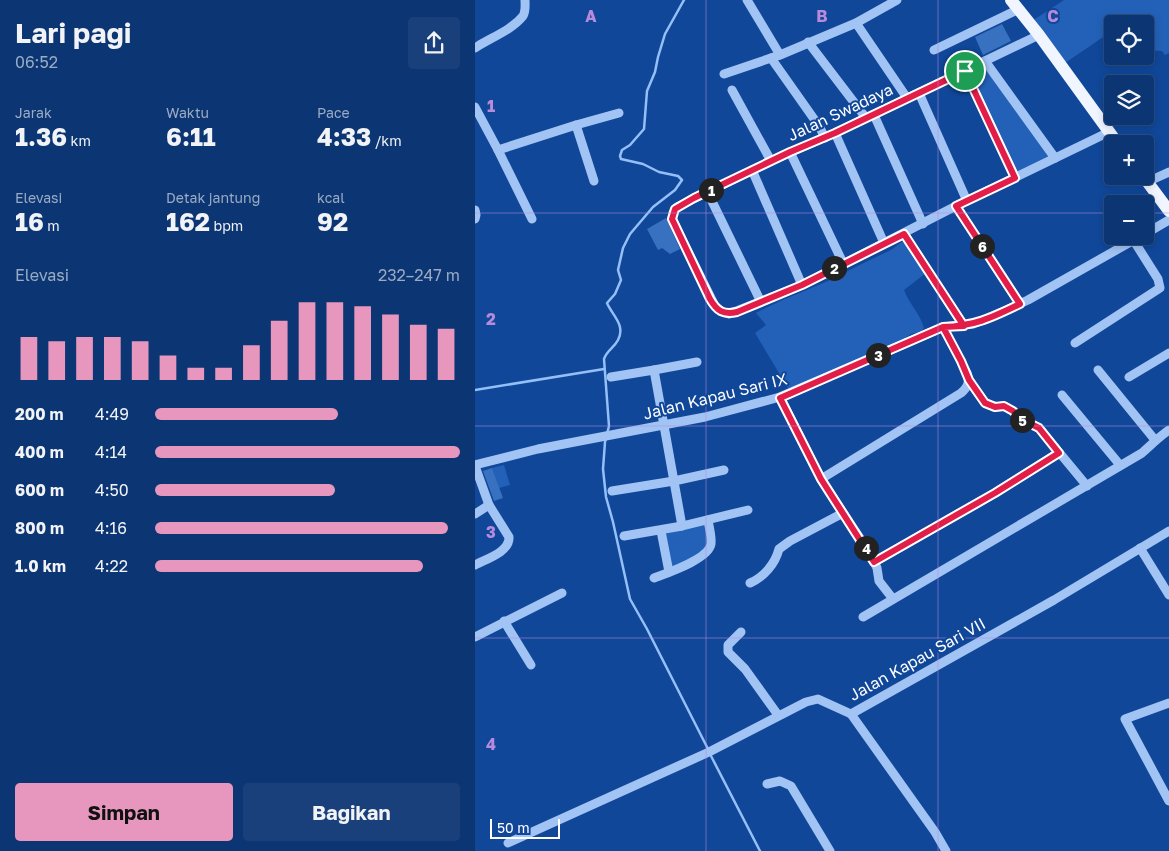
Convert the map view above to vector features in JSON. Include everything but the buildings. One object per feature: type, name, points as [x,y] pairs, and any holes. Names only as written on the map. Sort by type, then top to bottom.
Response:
[{"type":"main road","points":[[1015,5],[1111,135]]},
{"type":"main road","points":[[1150,185],[1169,211]]},
{"type":"street","points":[[475,48],[523,16],[526,7],[525,0]]},
{"type":"street","points":[[747,0],[775,56],[825,138]]},
{"type":"street","points":[[724,74],[775,56],[856,23],[897,0]]},
{"type":"street","points":[[933,50],[1015,5]]},
{"type":"street","points":[[856,23],[907,98]]},
{"type":"street","name":"Jalan Swadaya","points":[[761,302],[729,314],[719,310],[710,299],[672,219],[673,212],[680,205],[790,152],[825,138],[1039,35]]},
{"type":"street","points":[[808,42],[870,116],[923,224]]},
{"type":"street","points":[[985,61],[1055,158]]},
{"type":"street","points":[[965,71],[1015,178]]},
{"type":"street","points":[[732,90],[771,161]]},
{"type":"street","points":[[919,92],[967,201]]},
{"type":"street","points":[[475,107],[532,219]]},
{"type":"street","points":[[498,150],[619,113]]},
{"type":"street","points":[[576,125],[594,181]]},
{"type":"street","points":[[707,191],[761,302],[802,285],[956,206],[1109,132]]},
{"type":"street","points":[[835,133],[884,243]]},
{"type":"street","points":[[790,152],[843,263]]},
{"type":"street","points":[[752,170],[802,285]]},
{"type":"street","points":[[1154,176],[1169,172]]},
{"type":"street","points":[[956,206],[1020,304]]},
{"type":"street","points":[[475,210],[475,219]]},
{"type":"street","points":[[1154,229],[1169,220]]},
{"type":"street","points":[[904,234],[964,326]]},
{"type":"street","name":"Jalan Kapau Sari IX","points":[[475,466],[538,449],[663,426],[780,398],[943,327],[964,326],[989,318],[1020,304],[1125,245]]},
{"type":"street","points":[[1075,343],[1160,288],[1158,279],[1141,245]]},
{"type":"street","points":[[943,327],[969,380],[985,403],[995,407],[1004,406],[1021,419],[1039,428],[1087,486]]},
{"type":"street","points":[[1129,377],[1169,353]]},
{"type":"street","points":[[611,377],[697,362]]},
{"type":"street","points":[[655,370],[663,426],[682,526]]},
{"type":"street","points":[[1098,370],[1155,440]]},
{"type":"street","points":[[821,479],[961,393],[966,388],[969,380]]},
{"type":"street","points":[[1062,395],[1120,465]]},
{"type":"street","points":[[780,398],[821,479],[874,562],[879,581],[893,599]]},
{"type":"street","points":[[863,617],[1142,453],[1169,430]]},
{"type":"street","points":[[874,562],[995,493],[1059,453]]},
{"type":"street","points":[[475,466],[489,505],[509,537],[509,541],[503,550],[475,566]]},
{"type":"street","points":[[612,491],[674,481],[724,470]]},
{"type":"street","points":[[475,514],[489,505]]},
{"type":"street","points":[[624,536],[682,526],[748,510]]},
{"type":"street","points":[[750,583],[759,579],[767,571],[774,562],[779,549],[790,541],[843,513]]},
{"type":"street","points":[[654,578],[706,553],[711,544],[708,520]]},
{"type":"street","points":[[661,530],[669,572]]},
{"type":"street","name":"Jalan Kapau Sari VII","points":[[508,843],[709,752],[813,699],[823,701],[851,714],[1054,600],[1169,531]]},
{"type":"street","points":[[1140,548],[1169,595]]},
{"type":"street","points":[[475,637],[562,593]]},
{"type":"street","points":[[504,621],[531,665]]},
{"type":"street","points":[[741,632],[728,645],[728,652],[745,669],[778,716]]},
{"type":"street","points":[[1169,703],[1125,719],[1169,801]]},
{"type":"street","points":[[851,714],[935,832],[946,851]]},
{"type":"street","points":[[767,784],[781,781],[791,786],[830,851]]},
{"type":"shaded area","points":[[1064,0],[1169,0],[1169,53],[1165,55],[1162,51],[1154,51],[1154,15],[1104,15],[1104,36],[1065,63],[1032,21]]},
{"type":"shaded area","points":[[985,61],[1055,158],[1015,177],[965,71]]},
{"type":"shaded area","points":[[905,240],[926,273],[904,290],[922,323],[924,328],[922,331],[911,334],[898,343],[799,386],[788,388],[755,333],[766,325],[756,313],[830,280],[889,251]]},
{"type":"shaded area","points":[[504,465],[510,485],[499,488],[492,468]]},
{"type":"shaded area","points":[[706,522],[709,544],[704,552],[671,567],[664,534]]},
{"type":"waterway","points":[[684,0],[665,34],[655,72],[647,91],[644,129],[630,145],[622,150],[620,156],[621,159],[643,164],[659,172],[678,176],[682,180],[675,190],[653,207],[630,234],[623,248],[618,270],[621,280],[615,294],[607,303],[617,320],[620,335],[604,359],[609,426],[605,442],[603,469],[606,497],[630,599],[708,749]]},
{"type":"waterway","points":[[475,390],[604,369]]},
{"type":"waterway","points":[[710,754],[760,851]]},
{"type":"route","points":[[965,71],[874,115],[707,191],[677,207],[672,215],[672,219],[710,299],[724,313],[737,312],[802,285],[904,234],[964,326],[943,327],[780,398],[821,479],[874,562],[995,493],[1059,453],[1039,428],[1021,419],[1004,406],[995,407],[985,403],[969,380],[943,327],[964,326],[973,324],[1020,304],[956,206],[1015,178],[965,71]]}]
